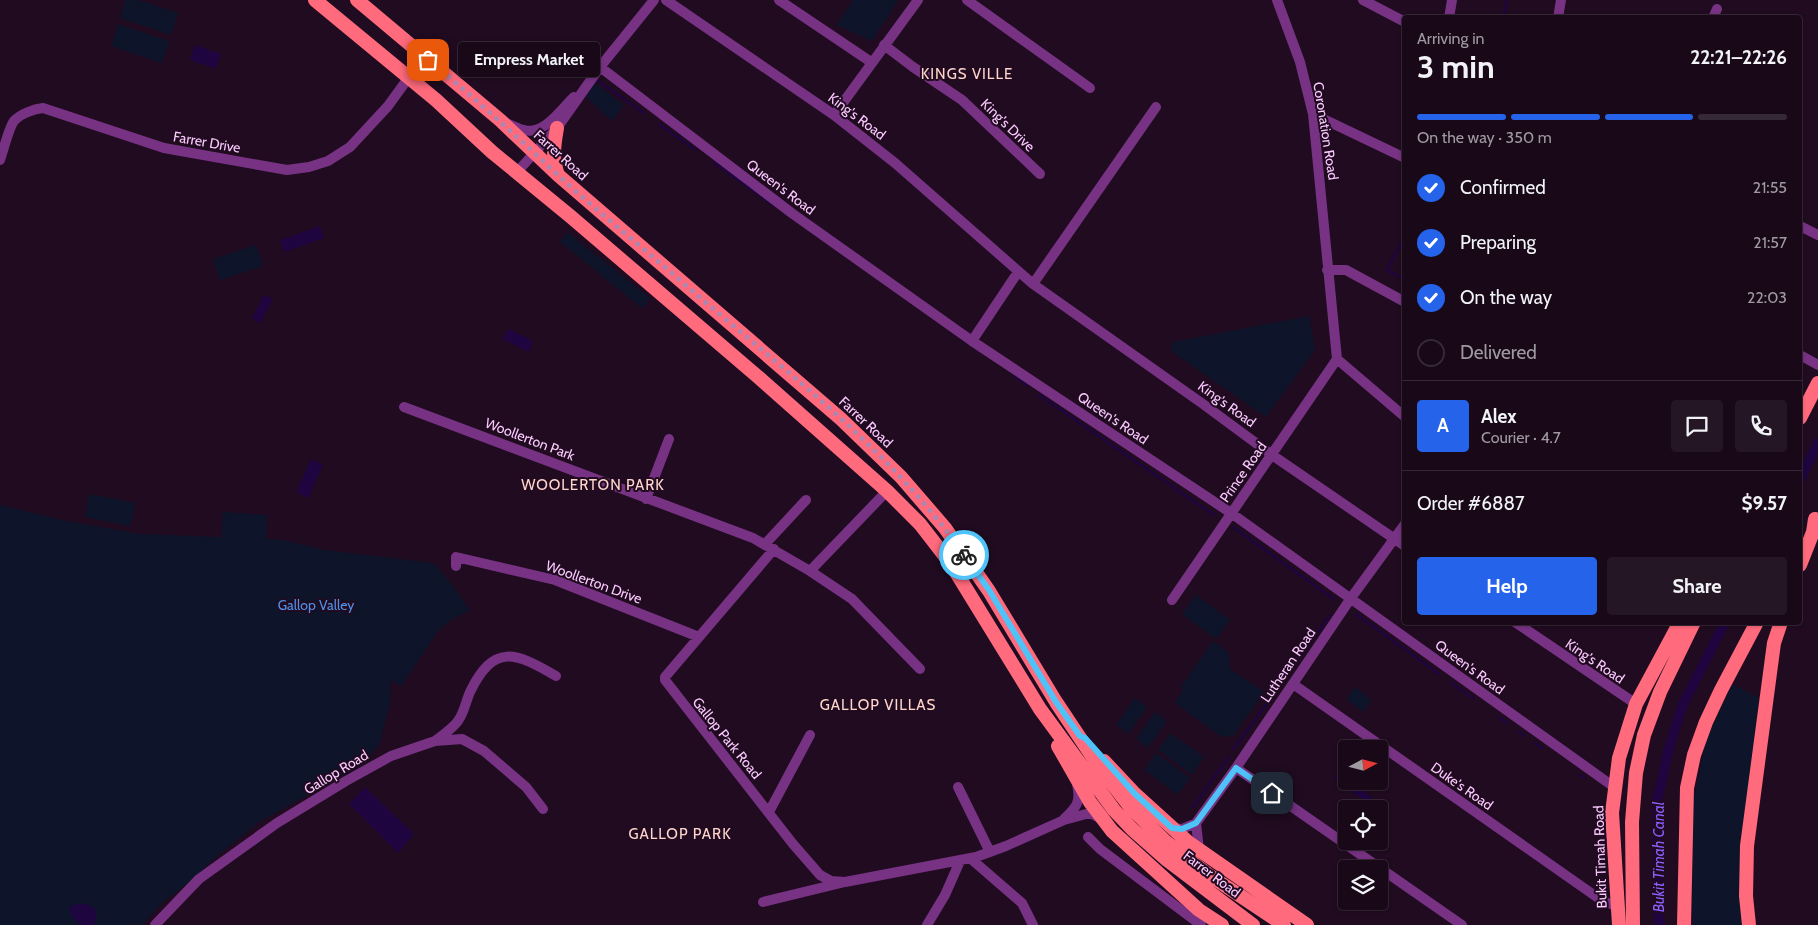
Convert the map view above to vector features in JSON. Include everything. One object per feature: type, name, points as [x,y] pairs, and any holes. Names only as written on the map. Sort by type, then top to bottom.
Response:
[{"type":"highway","name":"Farrer Road","points":[[315,0],[408,77],[492,152],[757,376],[887,491],[920,524],[950,564],[1040,709],[1114,810],[1132,829],[1194,882],[1253,925]]},
{"type":"highway","name":"Farrer Road","points":[[357,0],[500,120],[558,175],[841,419],[922,499],[989,590],[1056,702],[1100,768],[1130,808],[1165,841],[1209,875],[1284,925]]},
{"type":"highway","points":[[557,128],[553,147],[555,167],[558,175]]},
{"type":"highway","points":[[1802,414],[1818,383]]},
{"type":"highway","points":[[1802,543],[1816,515]]},
{"type":"highway","points":[[1802,560],[1813,532],[1816,515]]},
{"type":"highway","name":"Bukit Timah Road","points":[[1618,925],[1612,813],[1614,787],[1622,747],[1636,704],[1678,625]]},
{"type":"highway","points":[[1633,925],[1632,812],[1636,772],[1644,735],[1660,692],[1693,625]]},
{"type":"highway","points":[[1684,925],[1687,788],[1694,754],[1721,690],[1755,625]]},
{"type":"highway","points":[[1749,925],[1746,896],[1747,846],[1774,643],[1780,625]]},
{"type":"highway","points":[[1040,709],[1064,758],[1102,820],[1121,841],[1199,910],[1222,925]]},
{"type":"highway","points":[[1080,736],[1085,738],[1135,794],[1172,828],[1199,850],[1307,925]]},
{"type":"street","points":[[500,120],[525,131],[534,131],[542,128],[583,90],[654,0]]},
{"type":"street","name":"King's Road","points":[[666,0],[834,115],[895,163],[1033,284],[1272,455],[1402,544]]},
{"type":"street","points":[[779,0],[871,62]]},
{"type":"street","points":[[834,115],[918,0]]},
{"type":"street","points":[[967,0],[1090,88]]},
{"type":"street","name":"Coronation Road","points":[[1277,0],[1300,62],[1312,114],[1337,359]]},
{"type":"street","points":[[1363,0],[1402,20]]},
{"type":"street","points":[[1450,15],[1452,0]]},
{"type":"street","points":[[1558,15],[1561,0]]},
{"type":"street","name":"King's Drive","points":[[884,45],[962,100],[1040,174]]},
{"type":"street","name":"Queen's Road","points":[[600,68],[793,214],[972,341],[1231,513],[1614,787]]},
{"type":"street","name":"Farrer Drive","points":[[0,160],[13,122],[24,114],[40,108],[164,148],[287,170],[309,167],[328,161],[350,147],[388,106],[408,77]]},
{"type":"street","points":[[517,172],[557,128],[580,98],[583,90]]},
{"type":"street","points":[[1033,284],[1156,107]]},
{"type":"street","points":[[1312,114],[1402,157]]},
{"type":"street","points":[[1802,227],[1818,235]]},
{"type":"street","points":[[1327,270],[1346,270],[1402,300]]},
{"type":"street","points":[[972,341],[1018,272]]},
{"type":"street","points":[[1802,356],[1818,365]]},
{"type":"street","points":[[1337,359],[1402,415]]},
{"type":"street","name":"Prince Road","points":[[1172,600],[1337,359]]},
{"type":"street","name":"Woollerton Park","points":[[404,407],[753,538],[769,546],[810,571],[860,607],[920,669]]},
{"type":"street","points":[[646,499],[669,439]]},
{"type":"street","points":[[810,571],[887,491]]},
{"type":"street","points":[[699,638],[806,500]]},
{"type":"street","name":"Lutheran Road","points":[[1196,823],[1236,768],[1351,598],[1402,528]]},
{"type":"street","name":"Woollerton Drive","points":[[456,566],[456,557],[556,580],[699,638]]},
{"type":"street","name":"King's Road","points":[[1519,625],[1636,704]]},
{"type":"street","name":"Gallop Park Road","points":[[699,638],[665,680],[793,844],[820,875],[831,881],[845,882]]},
{"type":"street","points":[[436,741],[460,720],[469,694],[481,672],[495,660],[509,655],[519,657],[556,676]]},
{"type":"street","name":"Duke's Road","points":[[1293,684],[1601,900],[1618,907]]},
{"type":"street","points":[[769,812],[810,734]]},
{"type":"street","name":"Gallop Road","points":[[155,925],[199,879],[277,823],[391,756],[436,741],[462,739],[484,751],[526,787],[543,809]]},
{"type":"street","points":[[1236,768],[1462,925]]},
{"type":"street","points":[[1064,820],[1073,811],[1079,798],[1074,775]]},
{"type":"street","points":[[958,787],[990,852]]},
{"type":"street","name":"Gallop Park Road","points":[[763,902],[845,882],[965,860],[990,852],[1064,820],[1086,814],[1092,814],[1102,820]]},
{"type":"street","points":[[1172,828],[1182,829],[1196,823],[1199,850]]},
{"type":"street","points":[[1088,837],[1100,849],[1201,925]]},
{"type":"street","points":[[927,925],[965,860],[1022,902],[1033,925]]},
{"type":"green space","points":[[125,0],[138,0],[178,13],[171,35],[120,18]]},
{"type":"green space","points":[[853,0],[898,0],[872,41],[836,25]]},
{"type":"green space","points":[[118,24],[169,41],[162,63],[111,46]]},
{"type":"green space","points":[[592,81],[624,105],[612,121],[584,95]]},
{"type":"green space","points":[[567,232],[650,298],[642,308],[560,242]]},
{"type":"green space","points":[[256,245],[263,266],[220,280],[213,259]]},
{"type":"green space","points":[[1309,316],[1315,350],[1266,417],[1171,351],[1173,342]]},
{"type":"green space","points":[[89,494],[135,503],[130,526],[85,517]]},
{"type":"green space","name":"Gallop Valley","points":[[0,505],[67,521],[140,534],[221,537],[223,512],[267,515],[266,539],[282,540],[325,550],[433,563],[446,577],[470,610],[451,620],[438,631],[401,686],[391,680],[390,701],[380,743],[362,765],[259,822],[217,856],[187,884],[164,901],[142,925],[0,925]]},
{"type":"green space","points":[[1196,595],[1230,620],[1216,639],[1182,614]]},
{"type":"green space","points":[[1213,641],[1228,652],[1230,669],[1264,692],[1233,736],[1222,737],[1175,703],[1183,690],[1180,688]]},
{"type":"green space","points":[[1732,684],[1761,699],[1743,925],[1692,925],[1693,803],[1706,740]]},
{"type":"green space","points":[[1355,687],[1371,700],[1363,712],[1346,699]]},
{"type":"green space","points":[[1135,698],[1147,707],[1128,734],[1116,725]]},
{"type":"green space","points":[[1155,712],[1167,721],[1148,748],[1136,739]]},
{"type":"green space","points":[[1170,733],[1204,757],[1192,775],[1158,750]]},
{"type":"green space","points":[[1156,753],[1190,778],[1178,795],[1144,770]]},
{"type":"shaded area","points":[[195,45],[221,54],[216,69],[190,60]]},
{"type":"shaded area","points":[[320,226],[324,238],[284,252],[280,240]]},
{"type":"shaded area","points":[[264,295],[273,299],[260,323],[252,318]]},
{"type":"shaded area","points":[[509,329],[533,341],[529,352],[502,339]]},
{"type":"shaded area","points":[[311,459],[323,465],[308,498],[296,492]]},
{"type":"shaded area","points":[[1338,773],[1338,782],[1334,779]]},
{"type":"shaded area","points":[[365,787],[414,834],[398,853],[349,804]]},
{"type":"shaded area","points":[[1349,790],[1362,790],[1373,798],[1372,800],[1363,800]]},
{"type":"shaded area","points":[[84,903],[94,908],[97,914],[94,925],[79,925],[71,914],[70,906]]},
{"type":"waterway","points":[[1504,15],[1507,0]]},
{"type":"waterway","points":[[598,81],[644,113]]},
{"type":"waterway","points":[[659,124],[696,150]]},
{"type":"waterway","points":[[713,162],[775,206]]},
{"type":"waterway","points":[[1402,241],[1387,270],[1402,278]]},
{"type":"waterway","points":[[1014,375],[1026,385]]},
{"type":"waterway","points":[[1039,395],[1214,515]]},
{"type":"waterway","name":"Bukit Timah Canal","points":[[1802,475],[1818,443]]},
{"type":"waterway","points":[[1233,527],[1335,600]]},
{"type":"waterway","points":[[1356,614],[1439,674]]},
{"type":"waterway","points":[[1290,671],[1329,616]]},
{"type":"waterway","name":"Bukit Timah Canal","points":[[1659,925],[1657,801],[1668,752],[1682,706],[1723,625]]},
{"type":"waterway","points":[[1450,682],[1473,698]]},
{"type":"waterway","points":[[1233,750],[1281,684]]},
{"type":"waterway","points":[[1500,718],[1507,723]]},
{"type":"waterway","points":[[1518,731],[1524,735]]},
{"type":"waterway","points":[[1535,743],[1542,748]]},
{"type":"waterway","points":[[1193,807],[1229,757]]},
{"type":"waterway","points":[[1580,775],[1584,778]]},
{"type":"way so far","points":[[428,60],[500,120],[558,175],[841,419],[922,499],[964,555]]},
{"type":"place","name":"Empress Market","points":[[428,60]]},
{"type":"district","name":"KINGS VILLE","points":[[967,74]]},
{"type":"district","name":"WOOLERTON PARK","points":[[593,485]]},
{"type":"district","name":"GALLOP VILLAS","points":[[878,705]]},
{"type":"district","name":"GALLOP PARK","points":[[680,834]]},
{"type":"route","points":[[964,555],[989,590],[1056,702],[1076,731],[1085,738],[1135,794],[1172,828],[1182,829],[1196,823],[1236,768],[1272,793]]}]
